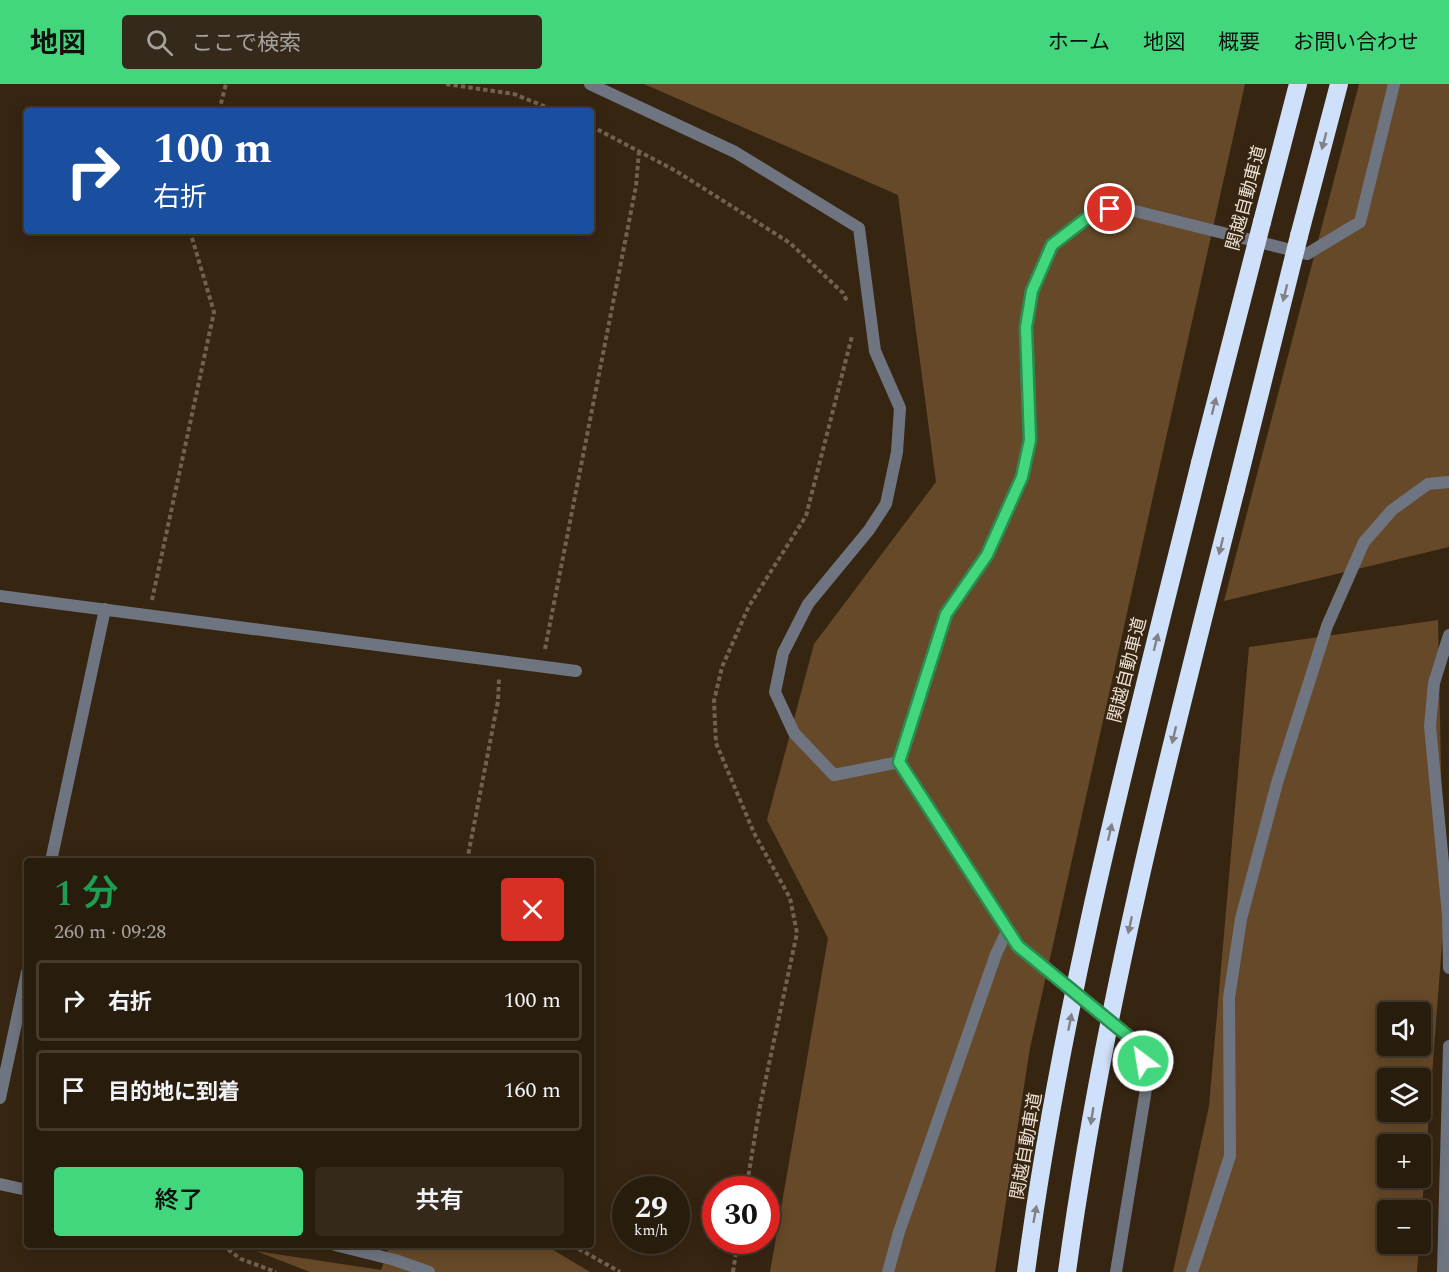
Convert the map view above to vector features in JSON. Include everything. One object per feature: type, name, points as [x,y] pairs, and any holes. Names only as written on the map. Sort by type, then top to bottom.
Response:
[{"type":"highway","name":"関越自動車道","points":[[1026,1272],[1060,1072],[1099,880],[1200,463],[1298,84]]},
{"type":"highway","points":[[1067,1272],[1098,1080],[1135,898],[1299,236],[1339,84]]},
{"type":"street","points":[[590,84],[735,152],[859,228],[875,351],[900,408],[897,452],[886,504],[869,530],[808,604],[783,653],[775,692],[794,733],[834,775],[899,762]]},
{"type":"street","points":[[899,762],[946,614],[987,555],[1022,477],[1030,440],[1026,327],[1032,291],[1052,245],[1096,211],[1123,208],[1307,254],[1360,222],[1394,84]]},
{"type":"street","points":[[1192,1272],[1230,1156],[1229,998],[1241,920],[1277,783],[1327,626],[1364,542],[1392,510],[1428,484],[1449,482]]},
{"type":"street","points":[[0,596],[576,671]]},
{"type":"street","points":[[52,858],[105,609]]},
{"type":"street","points":[[1449,635],[1434,682],[1430,726],[1448,915],[1449,968]]},
{"type":"street","points":[[899,762],[1018,946],[1139,1045],[1148,1077],[1116,1272]]},
{"type":"street","points":[[888,1272],[984,988],[1007,931]]},
{"type":"street","points":[[0,1098],[24,986]]},
{"type":"street","points":[[1443,1272],[1449,1046]]},
{"type":"street","points":[[0,1185],[24,1189]]},
{"type":"street","points":[[347,1248],[395,1260],[429,1272]]},
{"type":"path","points":[[220,108],[226,84]]},
{"type":"path","points":[[446,84],[514,94],[549,108]]},
{"type":"path","points":[[594,128],[676,171],[790,243],[843,293],[852,309]]},
{"type":"path","points":[[542,666],[636,186],[639,152]]},
{"type":"path","points":[[149,615],[214,312],[191,234]]},
{"type":"path","points":[[749,1176],[760,1106],[797,933],[790,898],[754,833],[716,743],[714,701],[722,667],[749,606],[806,516],[852,342],[852,331]]},
{"type":"path","points":[[467,858],[498,701],[500,661]]},
{"type":"path","points":[[226,1248],[241,1259],[276,1272]]},
{"type":"path","points":[[577,1248],[620,1272]]},
{"type":"path","points":[[733,1272],[736,1254]]},
{"type":"shaded area","points":[[644,84],[1245,84],[1030,1048],[995,1272],[770,1272],[773,1254],[780,1254],[780,1214],[828,938],[767,820],[814,644],[936,482],[898,195]]},
{"type":"shaded area","points":[[1359,84],[1449,84],[1449,547],[1224,601]]},
{"type":"shaded area","points":[[1438,620],[1444,917],[1431,1089],[1431,1068],[1377,1068],[1377,1122],[1428,1122],[1428,1134],[1377,1134],[1377,1188],[1423,1188],[1423,1200],[1377,1200],[1377,1254],[1418,1254],[1417,1272],[1173,1272],[1209,1106],[1249,647]]},
{"type":"shaded area","points":[[389,1248],[550,1248],[590,1272],[310,1272],[256,1251],[381,1270]]},
{"type":"route","points":[[1110,209],[1096,211],[1052,245],[1032,291],[1026,327],[1030,440],[1022,477],[987,555],[946,614],[899,762],[1018,946],[1139,1045],[1143,1061]]}]
